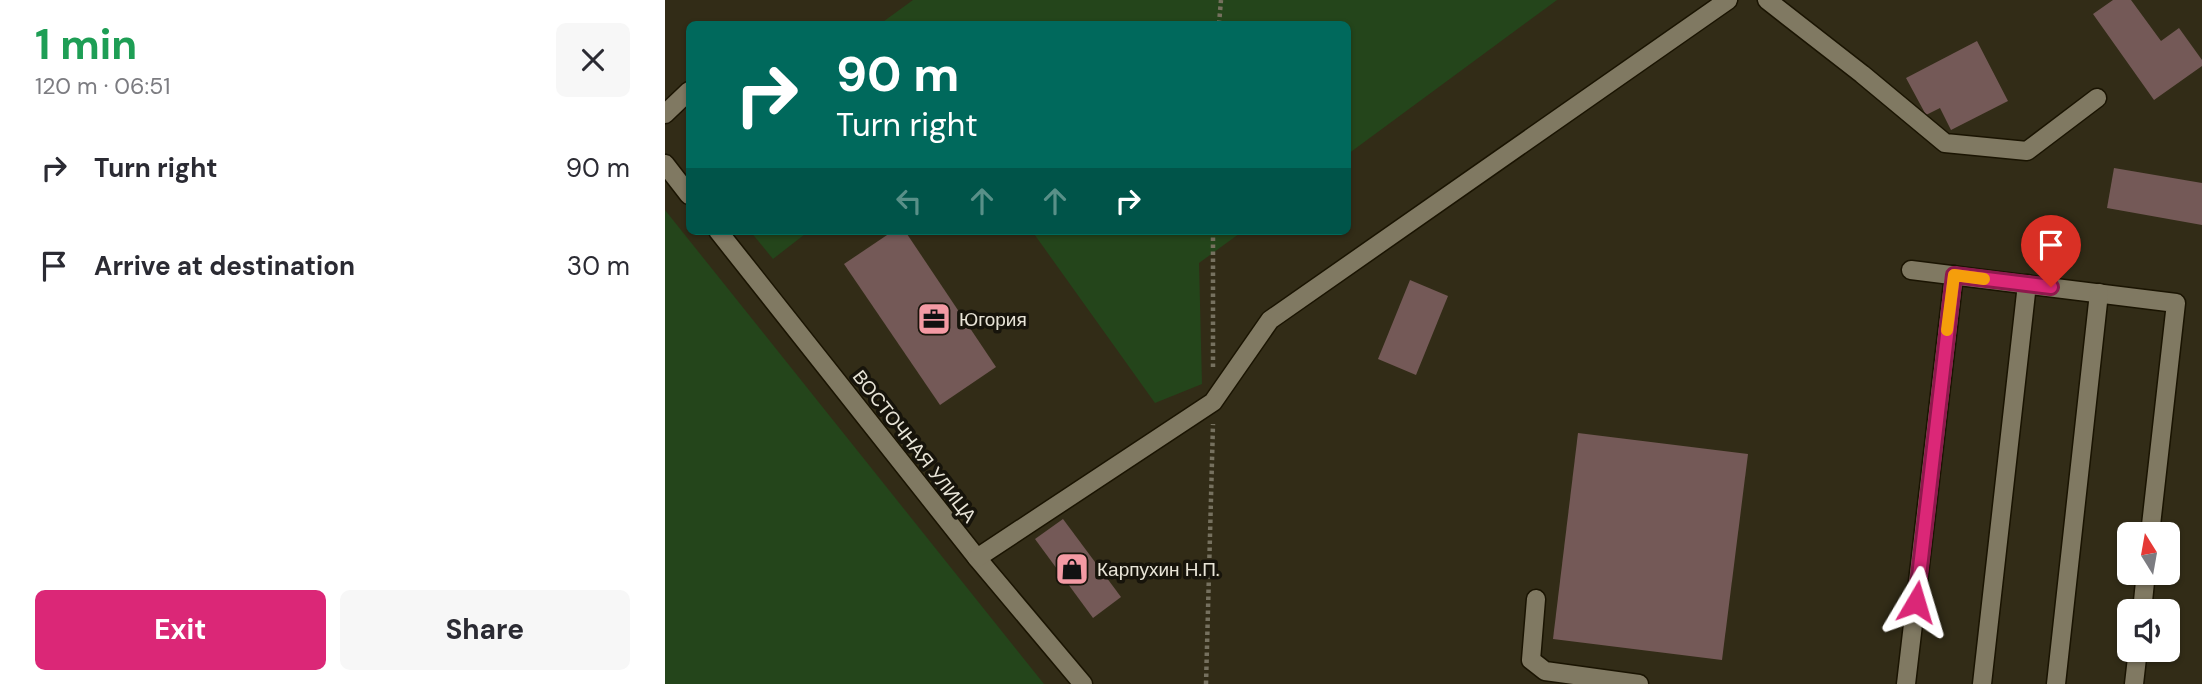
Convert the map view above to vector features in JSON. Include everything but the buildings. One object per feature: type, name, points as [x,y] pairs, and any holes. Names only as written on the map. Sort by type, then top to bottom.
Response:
[{"type":"street","points":[[977,558],[1213,402],[1270,320],[1728,0]]},
{"type":"street","points":[[1767,0],[1945,143],[2028,151],[2097,98]]},
{"type":"street","points":[[665,114],[686,94]]},
{"type":"street","points":[[665,164],[686,191]]},
{"type":"street","name":"ВОСТОЧНАЯ УЛИЦА","points":[[721,235],[977,558],[1083,684]]},
{"type":"street","points":[[1911,270],[2176,303],[2151,522]]},
{"type":"street","points":[[1906,684],[1954,275]]},
{"type":"street","points":[[1982,684],[2027,284]]},
{"type":"street","points":[[2056,684],[2099,293]]},
{"type":"street","points":[[1537,599],[1531,660],[1545,671],[1639,684]]},
{"type":"street","points":[[2134,684],[2137,662]]},
{"type":"path","points":[[1219,21],[1221,0]]},
{"type":"path","points":[[1206,684],[1213,402],[1213,235]]},
{"type":"green space","points":[[913,0],[1557,0],[1351,152],[1351,21],[884,21]]},
{"type":"green space","points":[[665,210],[1044,684],[665,684]]},
{"type":"green space","points":[[753,235],[804,235],[773,259]]},
{"type":"green space","points":[[1035,235],[1238,235],[1199,263],[1202,384],[1155,403]]},
{"type":"slow traffic","points":[[1947,330],[1954,275],[1984,279]]},
{"type":"place","name":"Югория","points":[[934,319]]},
{"type":"place","name":"Карпухин Н.П.","points":[[1072,569]]},
{"type":"route","points":[[1916,602],[1954,275],[2051,287]]}]
